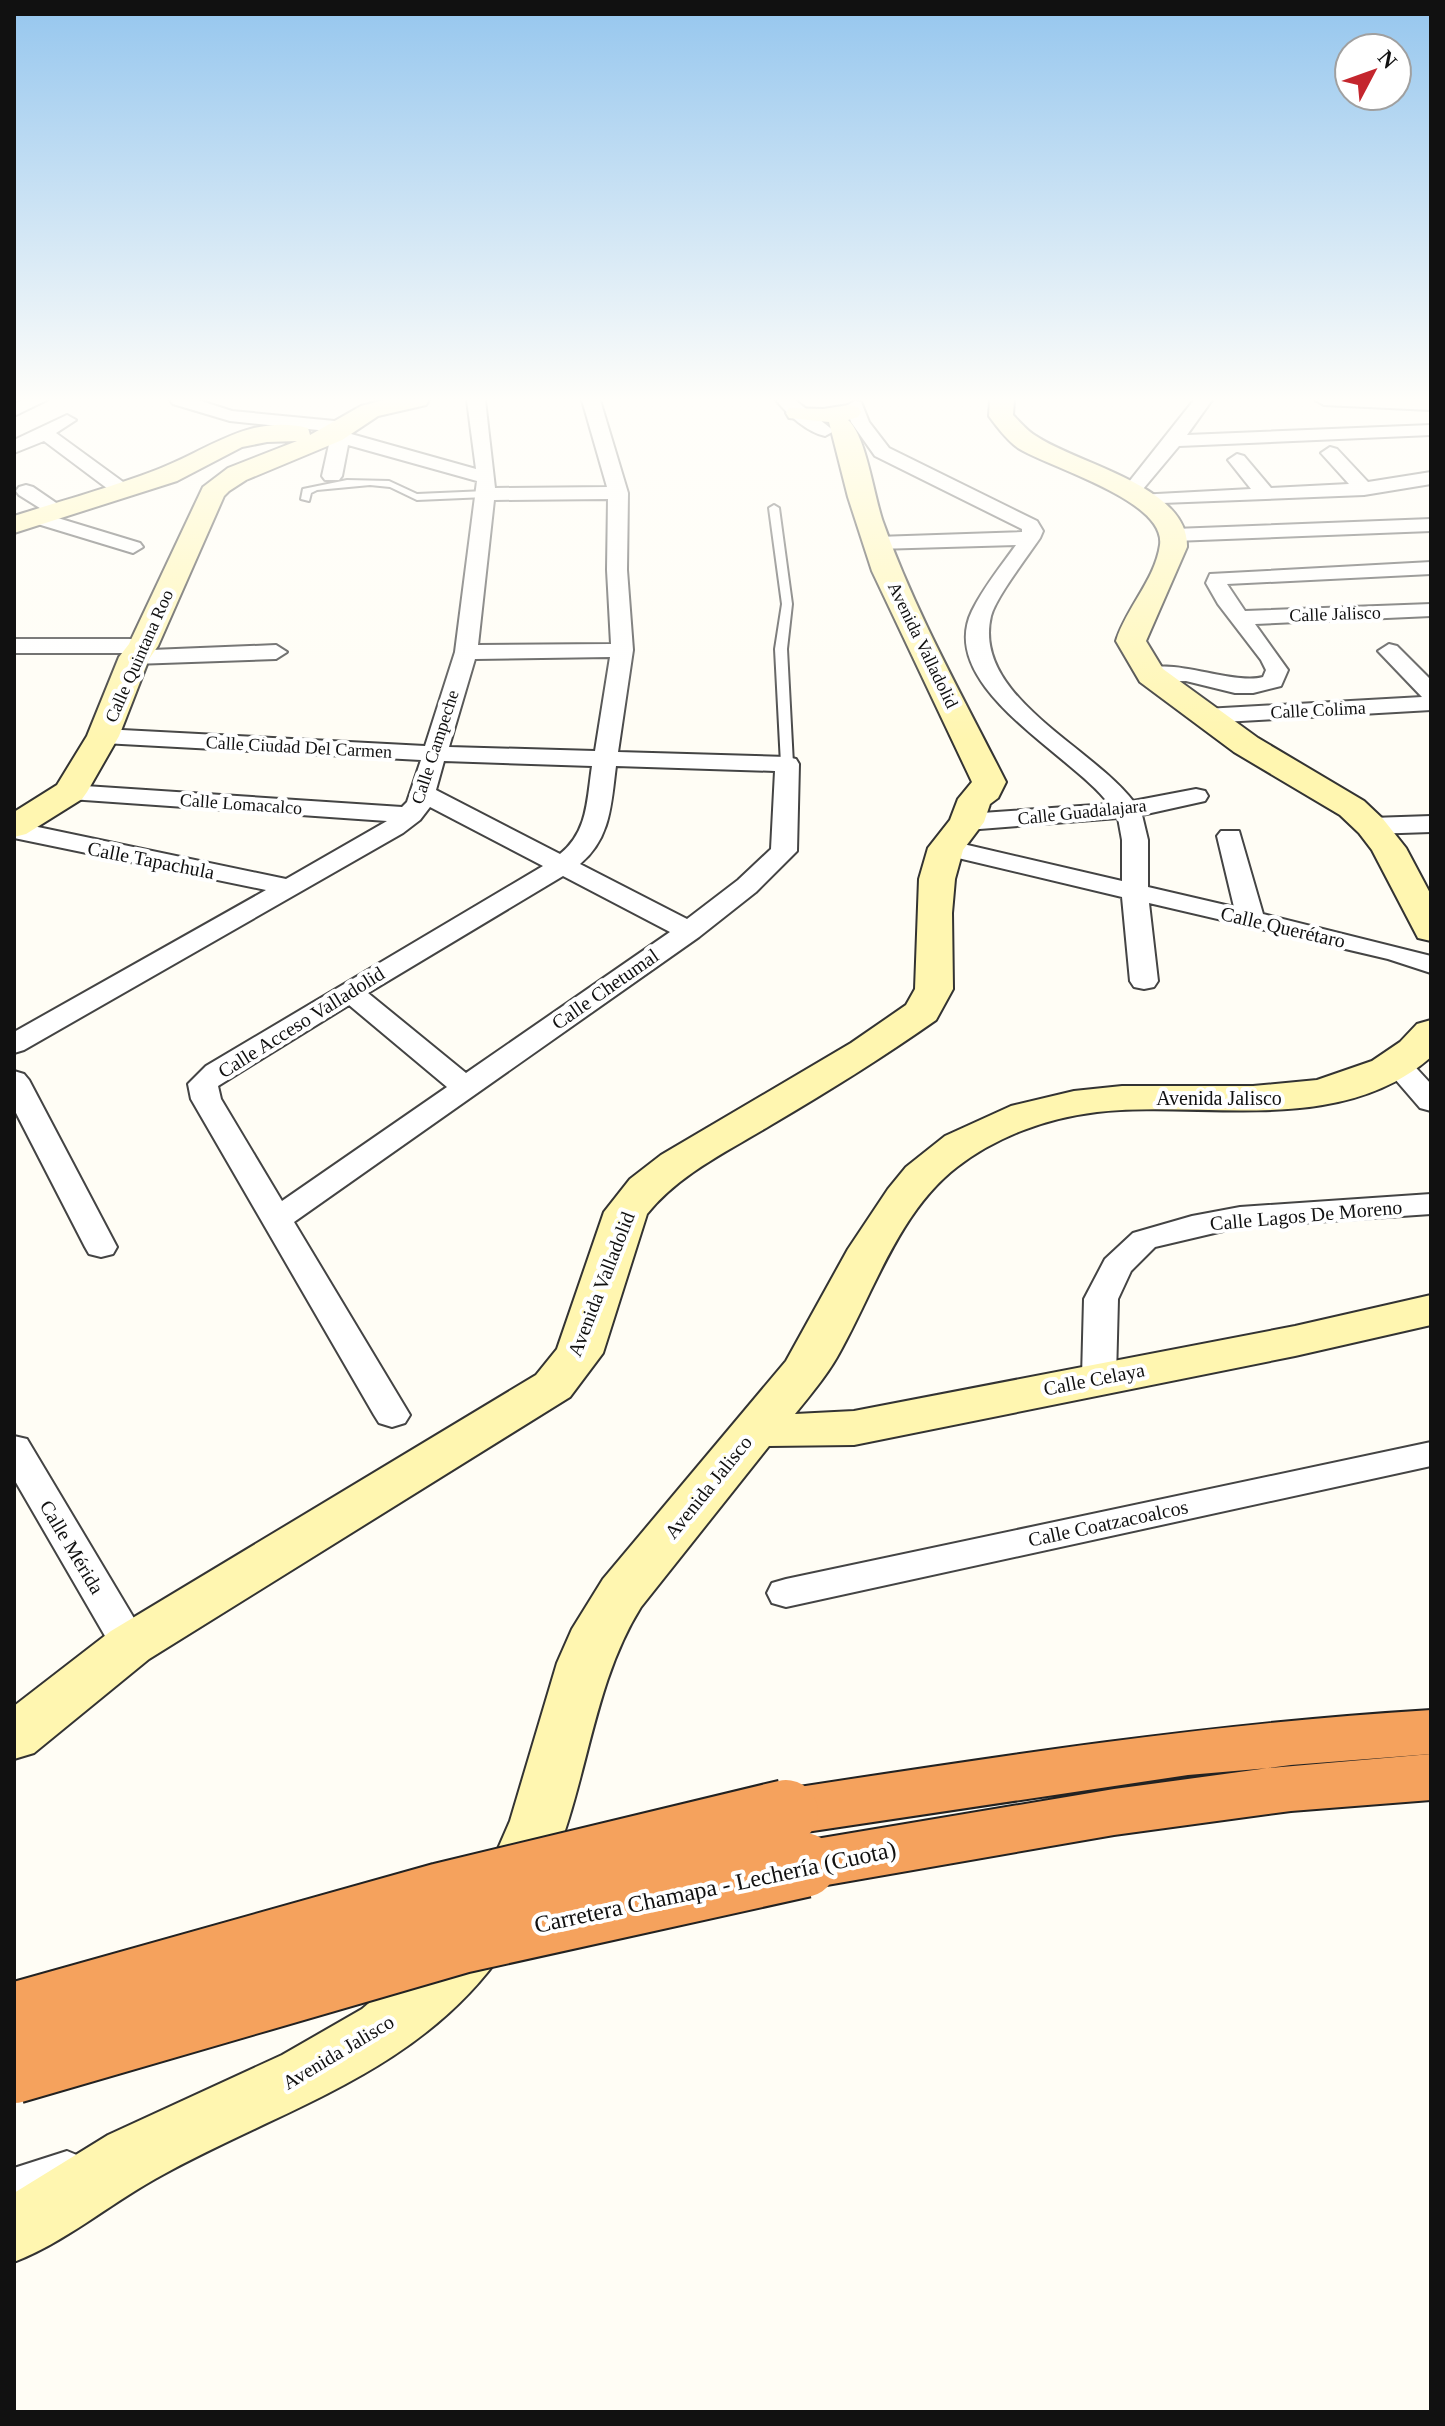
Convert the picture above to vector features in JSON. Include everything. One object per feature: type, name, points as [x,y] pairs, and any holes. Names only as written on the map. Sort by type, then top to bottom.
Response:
[{"type":"highway","name":"Carretera Chamapa - Lechería (Cuota)","points":[[14,2015],[441,1895],[795,1838],[1156,1758],[1355,1736],[1431,1732]]},
{"type":"highway","name":"Carretera Chamapa - Lechería (Cuota)","points":[[14,2071],[461,1941],[795,1838],[1114,1812],[1291,1788],[1431,1777]]},
{"type":"street","name":"Calle Quintana Roo","points":[[14,828],[70,792],[103,736],[203,513]]},
{"type":"street","name":"Calle Campeche","points":[[14,1044],[394,828],[417,804],[466,652],[483,513]]},
{"type":"street","name":"Calle Acceso Valladolid","points":[[392,1415],[206,1099],[203,1084],[216,1072],[349,991],[563,865],[585,847],[595,828],[622,650],[617,570],[618,513]]},
{"type":"street","name":"Avenida Valladolid","points":[[840,513],[857,571],[961,784],[963,823]]},
{"type":"street","name":"Avenida Valladolid","points":[[14,1737],[130,1645],[553,1386],[579,1353],[626,1212],[645,1188],[676,1164],[865,1052],[922,1012],[934,989],[937,879],[963,823],[989,782],[886,571],[867,513]]},
{"type":"street","points":[[1009,513],[1030,525],[1033,531],[981,613],[977,638],[983,665],[1000,692],[1111,790],[1127,810],[1133,824],[1135,892],[1144,981]]},
{"type":"street","points":[[1158,513],[1169,522],[1174,535],[1170,557],[1134,627],[1131,641],[1151,675],[1264,756],[1325,789],[1352,808],[1388,848],[1431,930]]},
{"type":"street","points":[[36,518],[133,547]]},
{"type":"street","points":[[1174,535],[1431,525]]},
{"type":"street","points":[[877,543],[943,544],[1030,538]]},
{"type":"street","points":[[1151,675],[1177,673],[1196,676],[1234,689],[1273,681],[1277,670],[1272,659],[1225,600],[1216,583],[1217,578],[1431,568]]},
{"type":"street","name":"Calle Jalisco","points":[[1240,618],[1431,610]]},
{"type":"street","points":[[14,646],[139,652],[276,652]]},
{"type":"street","points":[[466,652],[622,650]]},
{"type":"street","points":[[1389,651],[1431,693]]},
{"type":"street","name":"Calle Colima","points":[[1205,716],[1431,703]]},
{"type":"street","name":"Calle Ciudad Del Carmen","points":[[103,736],[494,756]]},
{"type":"street","points":[[494,756],[787,764],[784,851],[747,886],[689,931]]},
{"type":"street","points":[[494,756],[601,785]]},
{"type":"street","name":"Calle Lomacalco","points":[[70,792],[417,804]]},
{"type":"street","name":"Calle Guadalajara","points":[[963,823],[1127,810],[1196,796]]},
{"type":"street","name":"Calle Chetumal","points":[[276,1220],[689,931],[563,865],[417,804]]},
{"type":"street","name":"Calle Querétaro","points":[[963,823],[1135,892],[1396,953],[1431,965]]},
{"type":"street","points":[[1371,826],[1431,824]]},
{"type":"street","name":"Calle Tapachula","points":[[14,828],[289,887]]},
{"type":"street","points":[[1230,836],[1251,921]]},
{"type":"street","points":[[349,991],[465,1087]]},
{"type":"street","points":[[1414,1048],[1431,1102]]},
{"type":"street","name":"Avenida Jalisco","points":[[14,2230],[132,2157],[305,2075],[385,2029],[461,1962],[507,1897],[534,1834],[584,1663],[599,1629],[622,1593],[816,1353],[894,1210],[913,1183],[940,1159],[977,1135],[1024,1116],[1072,1103],[1121,1098],[1289,1098],[1323,1094],[1352,1086],[1414,1048]]},
{"type":"street","points":[[14,1080],[101,1247]]},
{"type":"street","name":"Calle Lagos De Moreno","points":[[1099,1377],[1101,1299],[1117,1266],[1144,1240],[1192,1226],[1240,1217],[1431,1204]]},
{"type":"street","name":"Calle Celaya","points":[[755,1429],[814,1431],[854,1428],[1099,1377],[1295,1341],[1431,1310]]},
{"type":"street","name":"Calle Mérida","points":[[14,1448],[130,1645]]},
{"type":"street","name":"Calle Coatzacoalcos","points":[[786,1593],[1431,1454]]},
{"type":"street","name":"Avenida Jalisco","points":[[14,2191],[132,2157]]},
{"type":"lane","points":[[775,513],[787,604],[781,649],[787,764]]}]
